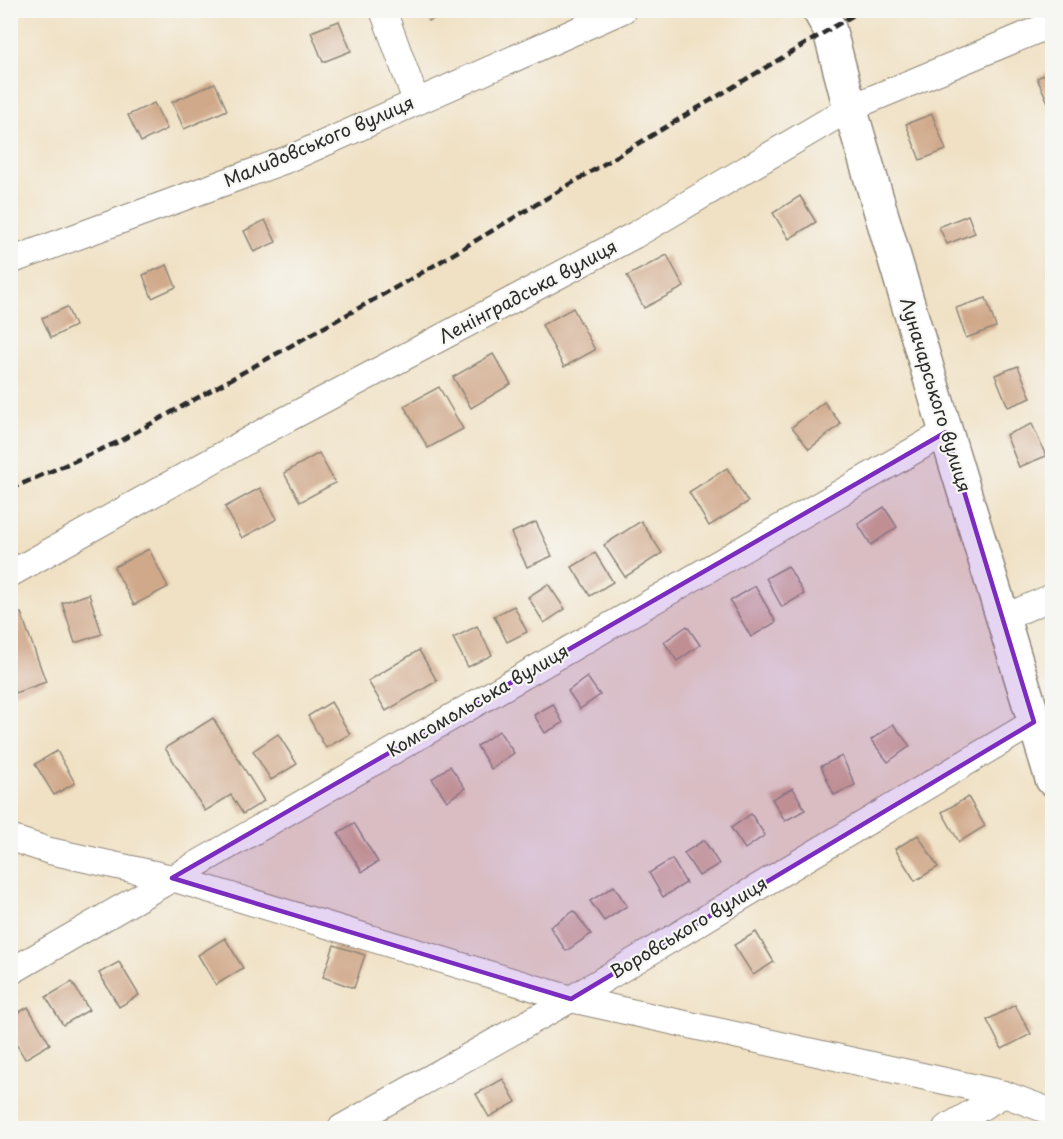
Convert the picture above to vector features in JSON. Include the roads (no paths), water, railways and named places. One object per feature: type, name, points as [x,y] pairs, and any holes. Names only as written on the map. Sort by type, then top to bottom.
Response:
[{"type":"main road","name":"Луначарського вулиця","points":[[819,10],[830,28],[850,108],[945,432],[1053,779]]},
{"type":"street","points":[[383,10],[416,101]]},
{"type":"street","name":"Малидовського вулиця","points":[[10,261],[291,158],[623,10]]},
{"type":"street","name":"Ленінградська вулиця","points":[[10,574],[272,427],[635,235],[850,108],[1053,24]]},
{"type":"street","name":"Комсомольська вулиця","points":[[10,972],[945,432]]},
{"type":"street","points":[[1003,618],[1053,597]]},
{"type":"street","name":"Воровського вулиця","points":[[341,1128],[571,999],[1034,722]]},
{"type":"street","points":[[10,838],[50,851],[172,878],[571,999],[1004,1094],[1053,1112]]},
{"type":"street","points":[[946,1128],[1004,1094]]},
{"type":"railway","points":[[10,489],[118,442],[418,275],[862,10]]}]
